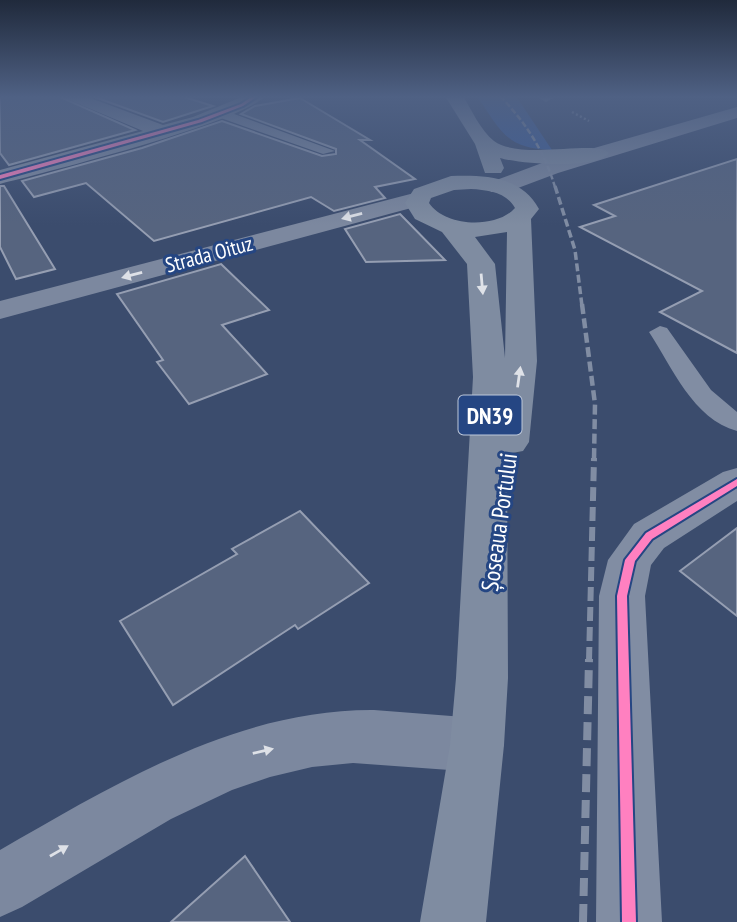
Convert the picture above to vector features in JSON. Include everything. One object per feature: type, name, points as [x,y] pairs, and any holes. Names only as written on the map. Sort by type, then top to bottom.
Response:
[{"type":"main road","points":[[464,183],[477,170],[480,139]]},
{"type":"main road","points":[[480,139],[499,187]]},
{"type":"main road","points":[[482,139],[502,153],[520,157],[546,158],[599,153]]},
{"type":"main road","points":[[418,198],[439,186],[464,183],[499,187],[646,139]]},
{"type":"main road","name":"DN39","points":[[418,198],[416,203],[422,214],[451,226],[489,229],[519,219],[527,209],[524,202],[499,187]]},
{"type":"main road","name":"Strada Oituz","points":[[0,310],[418,198]]},
{"type":"main road","name":"Șoseaua Portului","points":[[486,614],[521,361],[519,219]]},
{"type":"main road","name":"Șoseaua Portului","points":[[451,226],[481,264],[490,377],[486,614],[477,745],[453,922]]},
{"type":"main road","points":[[0,885],[146,801],[252,754],[314,740],[386,736],[477,745]]},
{"type":"street","points":[[0,177],[138,139]]},
{"type":"street","points":[[629,922],[622,596],[630,560],[649,536],[737,482]]},
{"type":"lane","points":[[294,139],[328,151]]},
{"type":"lane","points":[[660,332],[710,405],[721,416],[737,422]]},
{"type":"shaded area","points":[[511,139],[545,139],[552,150],[536,149]]},
{"type":"building","points":[[0,139],[103,139],[9,165],[0,153]]},
{"type":"building","points":[[169,139],[274,139],[322,156],[336,154],[336,149],[309,139],[368,139],[360,140],[415,179],[375,187],[385,198],[334,211],[311,197],[154,241],[86,183],[34,197],[22,181]]},
{"type":"building","points":[[737,159],[737,353],[660,312],[702,291],[580,227],[615,216],[594,205]]},
{"type":"building","points":[[0,186],[4,186],[55,269],[16,279],[0,247]]},
{"type":"building","points":[[400,214],[445,260],[366,262],[345,229]]},
{"type":"building","points":[[221,264],[269,310],[222,325],[267,374],[189,404],[157,362],[163,360],[117,294]]},
{"type":"building","points":[[300,511],[369,583],[298,629],[295,625],[173,705],[120,621],[237,554],[232,549]]},
{"type":"building","points":[[737,528],[737,616],[680,571]]},
{"type":"building","points":[[245,856],[290,922],[171,922]]},
{"type":"railway","points":[[534,139],[555,187]]},
{"type":"railway","points":[[555,186],[575,250],[582,306]]},
{"type":"railway","points":[[582,304],[595,404],[594,460]]},
{"type":"railway","points":[[589,661],[594,458]]},
{"type":"railway","points":[[583,922],[589,659]]},
{"type":"cycle path","points":[[0,177],[136,139]]},
{"type":"cycle path","points":[[629,922],[622,596],[630,560],[649,536],[737,482]]}]
